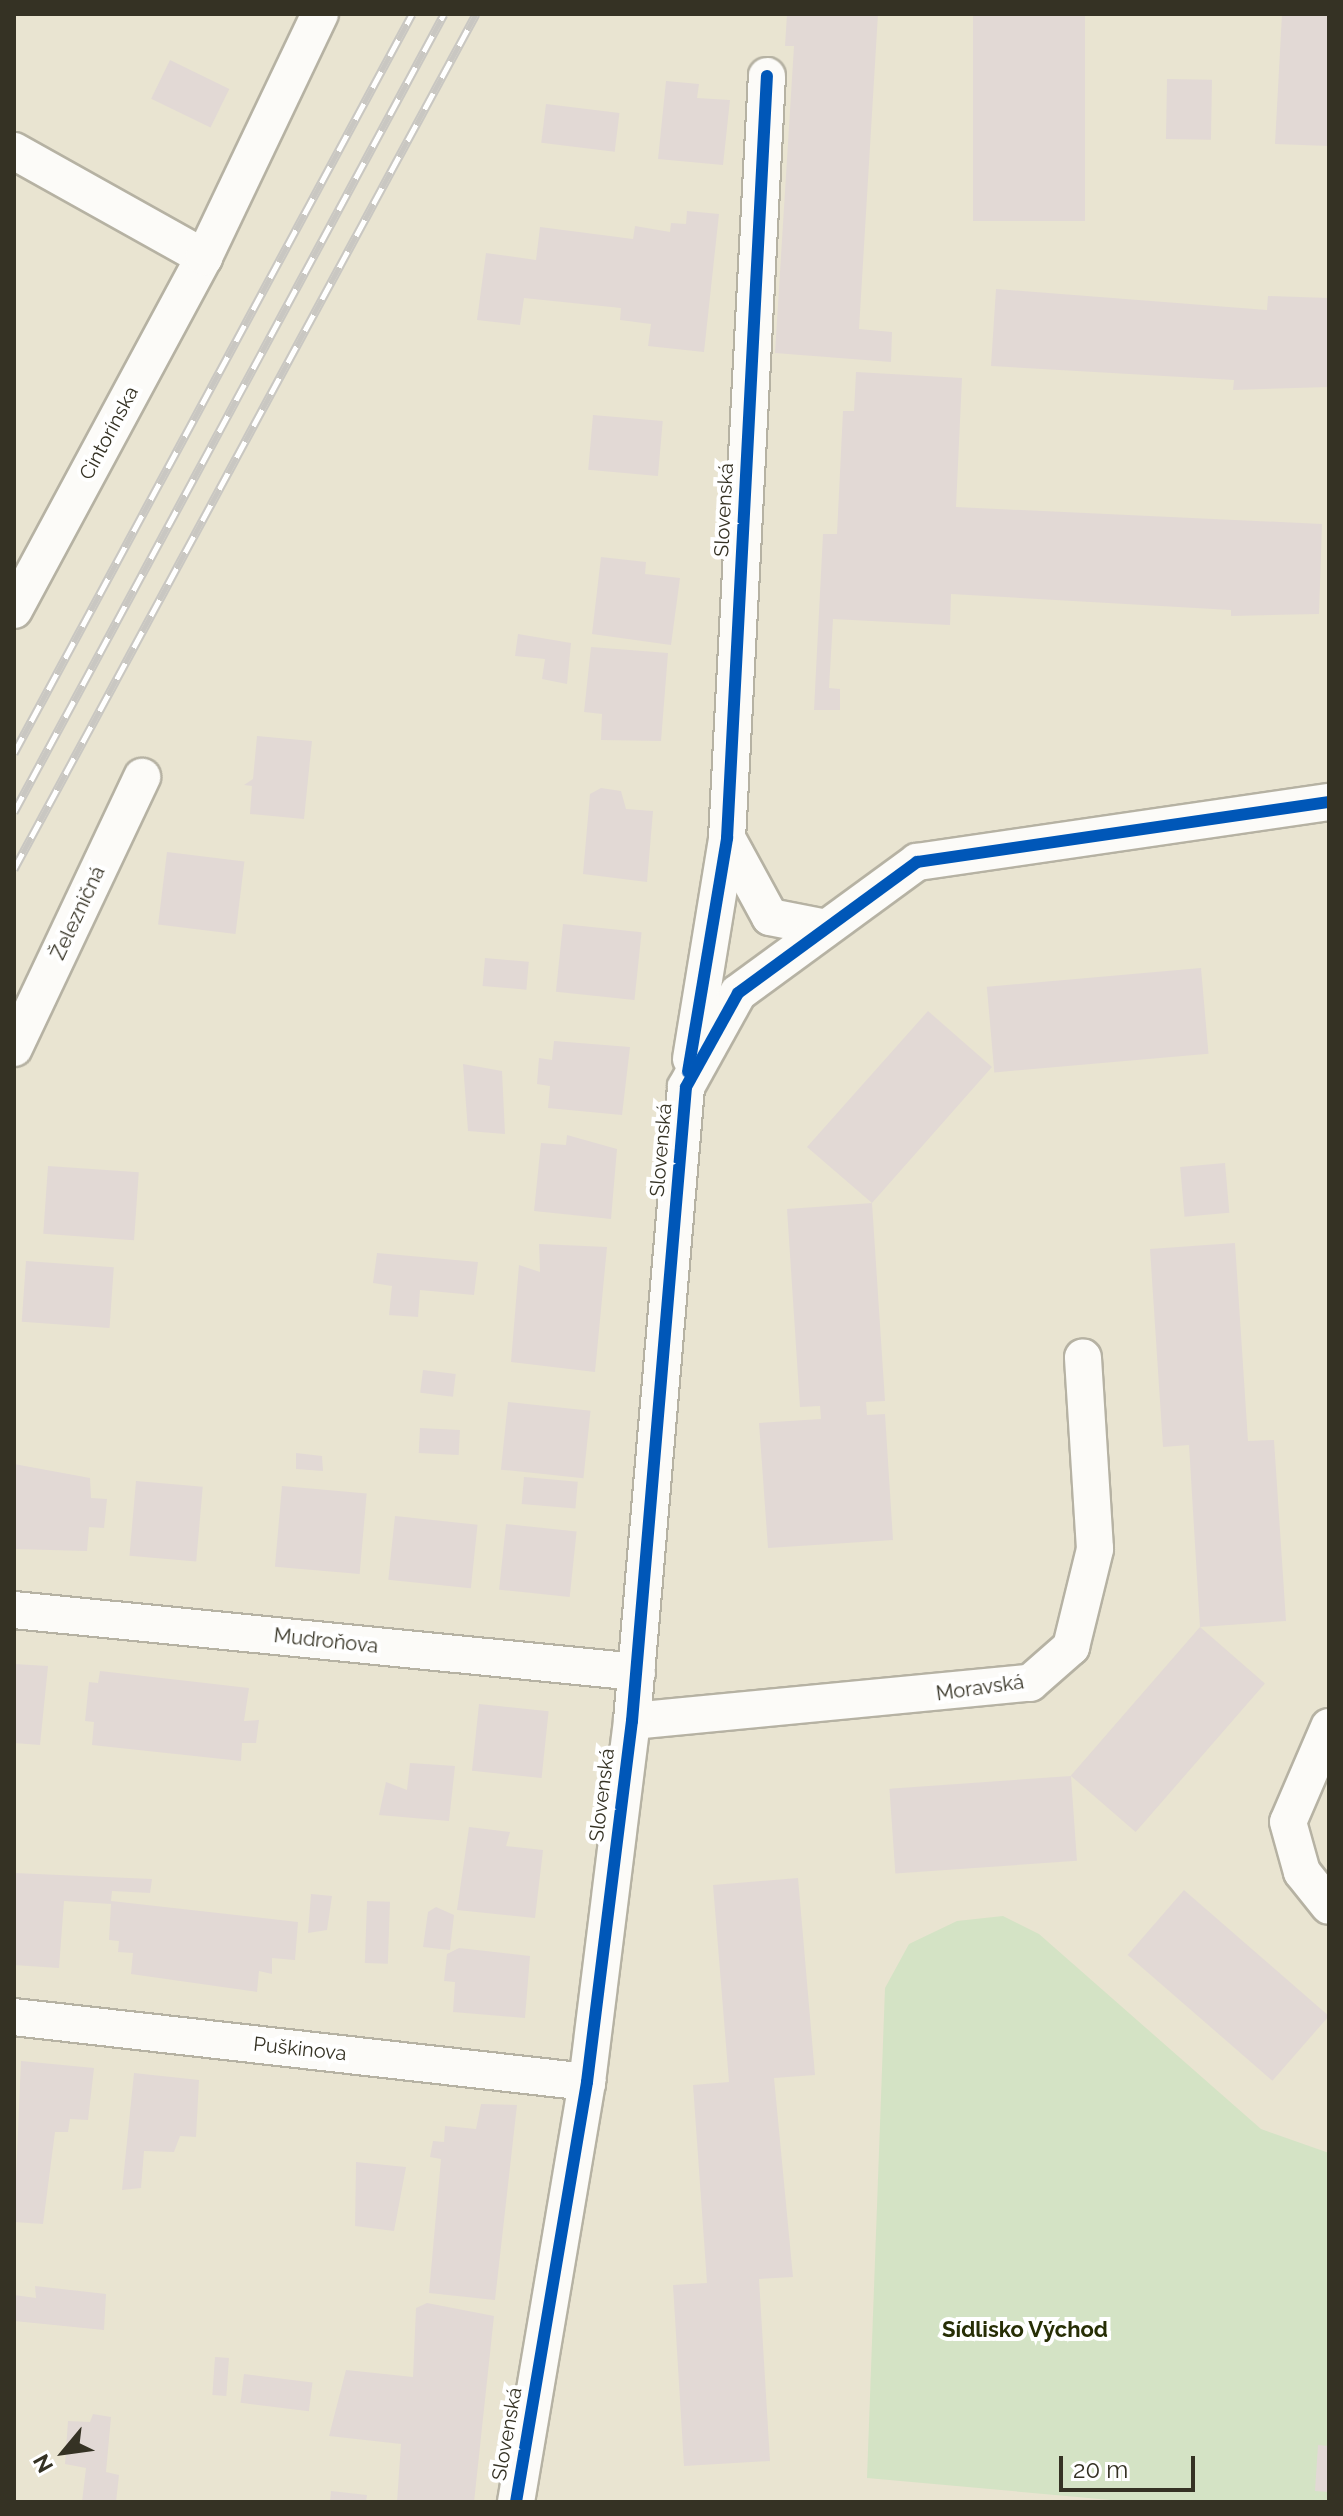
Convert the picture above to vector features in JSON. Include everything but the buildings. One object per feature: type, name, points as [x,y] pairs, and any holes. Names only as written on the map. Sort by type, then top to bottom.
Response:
[{"type":"street","name":"Cintorínska","points":[[14,610],[204,257],[320,14]]},
{"type":"street","name":"Slovenská","points":[[516,2502],[587,2082],[637,1672],[686,1087],[727,838],[767,76]]},
{"type":"street","points":[[14,151],[204,257]]},
{"type":"street","name":"Železničná","points":[[14,1048],[142,777]]},
{"type":"street","name":"Slovenská","points":[[686,1087],[738,993],[821,927],[917,862],[1329,802]]},
{"type":"street","points":[[727,838],[770,917],[821,927]]},
{"type":"street","name":"Moravská","points":[[632,1721],[1030,1683],[1071,1647],[1095,1549],[1083,1357]]},
{"type":"street","name":"Mudroňova","points":[[14,1610],[637,1672]]},
{"type":"street","points":[[1329,1727],[1288,1822],[1302,1872],[1329,1906]]},
{"type":"street","name":"Puškinova","points":[[14,2017],[587,2082]]},
{"type":"green space","points":[[1003,1916],[1039,1934],[1261,2129],[1329,2153],[1329,2502],[1133,2502],[867,2478],[885,1988],[909,1944],[957,1921]]},
{"type":"railway","points":[[14,753],[412,14]]},
{"type":"railway","points":[[14,812],[444,14]]},
{"type":"railway","points":[[14,869],[476,14]]},
{"type":"cycle path","points":[[688,1072],[727,838],[767,76]]},
{"type":"cycle path","points":[[516,2502],[587,2082],[632,1721],[686,1087],[738,993],[917,862],[1329,802]]},
{"type":"district","name":"Sídlisko Východ","points":[[1025,2330]]}]
